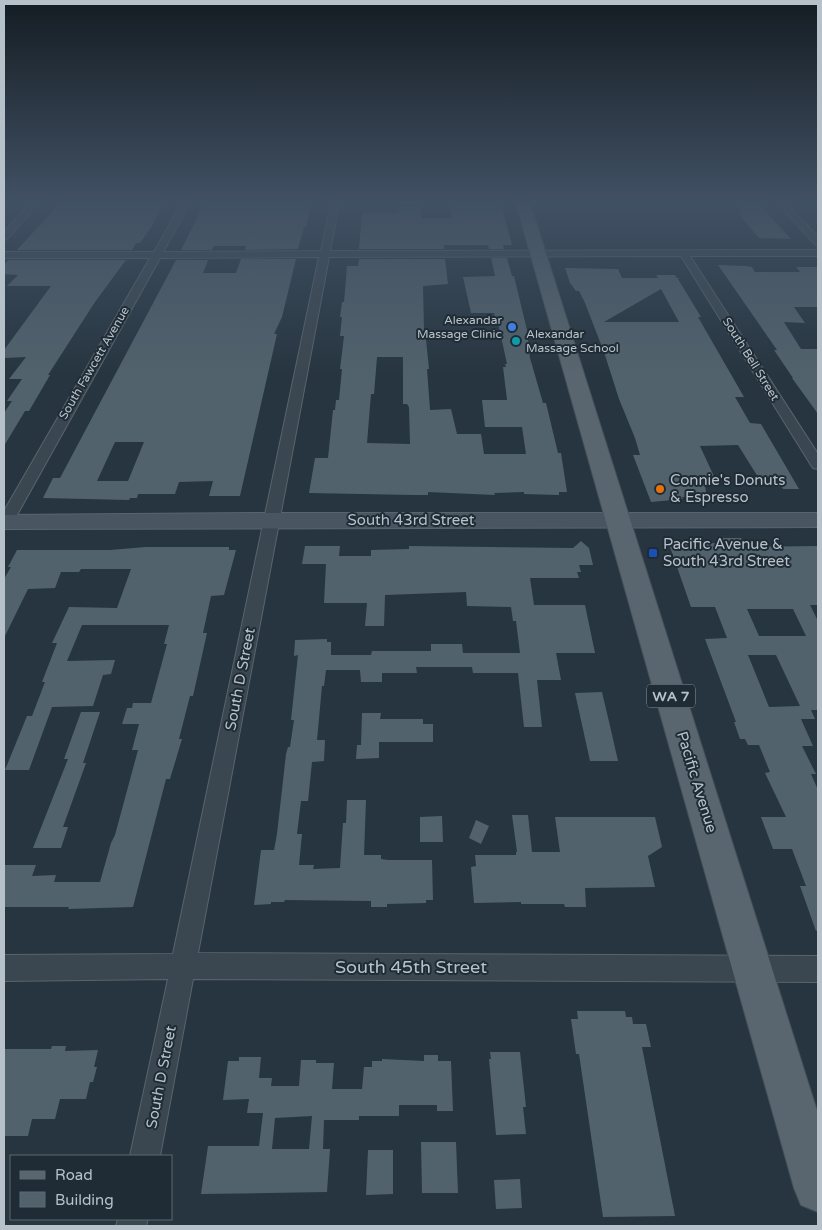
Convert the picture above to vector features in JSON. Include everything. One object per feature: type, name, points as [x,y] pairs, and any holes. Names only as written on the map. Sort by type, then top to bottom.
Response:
[{"type":"main road","name":"Pacific Avenue","points":[[541,260],[818,1188]]},
{"type":"street","name":"South Fawcett Avenue","points":[[4,523],[153,260]]},
{"type":"street","name":"South D Street","points":[[145,1155],[324,260]]},
{"type":"street","name":"South Bell Street","points":[[688,260],[818,465]]},
{"type":"street","name":"South 43rd Street","points":[[4,523],[271,520],[818,520]]},
{"type":"street","name":"South 45th Street","points":[[4,968],[183,966],[818,969]]},
{"type":"building","points":[[8,260],[126,260],[95,302],[48,375],[50,375],[29,411],[25,411],[4,446],[4,413],[12,401],[7,401],[22,379],[9,379],[26,357],[4,358],[4,350],[51,286],[7,286],[18,275],[4,274],[4,265]]},
{"type":"building","points":[[176,260],[208,260],[203,273],[236,273],[240,260],[296,260],[282,317],[274,334],[277,334],[240,496],[209,496],[213,481],[179,482],[175,494],[138,494],[137,498],[130,498],[129,500],[43,498],[53,478],[60,478]],"holes":[[[115,442],[144,442],[128,481],[97,481]]]},
{"type":"building","points":[[359,260],[445,260],[448,284],[423,286],[430,410],[451,409],[457,434],[481,434],[484,454],[526,454],[522,427],[485,427],[482,400],[507,400],[503,367],[506,367],[505,364],[507,364],[497,318],[495,318],[494,313],[471,313],[463,277],[495,276],[492,260],[508,260],[512,276],[514,276],[527,330],[530,358],[543,403],[546,403],[558,453],[561,453],[567,492],[559,492],[559,495],[524,494],[524,492],[494,493],[495,495],[428,492],[428,495],[309,493],[315,458],[328,458],[333,410],[335,410],[336,400],[339,400],[344,336],[340,336],[342,317],[340,317],[342,302],[344,302],[347,266],[358,266]],"holes":[[[377,357],[403,357],[403,404],[407,404],[409,407],[410,444],[367,443],[371,394],[374,394]]]},
{"type":"building","points":[[718,265],[752,267],[755,272],[800,272],[796,267],[818,267],[818,307],[794,307],[805,323],[784,322],[801,349],[818,349],[818,414],[774,350],[777,350]]},
{"type":"building","points":[[565,268],[618,269],[622,278],[658,278],[656,275],[675,275],[677,278],[680,278],[678,279],[701,317],[698,317],[744,397],[735,397],[750,423],[761,424],[799,489],[783,489],[782,487],[763,485],[738,445],[700,446],[718,485],[705,486],[707,497],[682,497],[683,499],[651,502],[633,455],[640,455],[635,438],[619,399],[604,352],[585,303],[579,291],[576,291],[570,283]],"holes":[[[661,289],[679,322],[604,322]]]},
{"type":"building","points":[[717,538],[741,538],[745,547],[818,546],[818,605],[810,605],[818,621],[818,710],[811,710],[815,719],[801,719],[813,746],[802,746],[816,774],[811,774],[818,790],[818,930],[816,931],[800,886],[806,886],[792,849],[773,849],[761,817],[786,817],[765,773],[770,772],[759,745],[748,745],[745,739],[740,739],[734,722],[736,722],[705,639],[727,638],[715,607],[691,607],[669,544],[719,543]],"holes":[[[747,609],[793,609],[806,636],[759,636]],[[748,655],[776,655],[800,706],[769,707]]]},
{"type":"building","points":[[581,541],[589,548],[593,565],[579,565],[581,572],[577,572],[579,578],[530,578],[534,605],[585,605],[595,653],[556,653],[561,680],[537,680],[542,727],[524,727],[518,673],[473,673],[472,667],[416,667],[417,673],[382,673],[382,682],[361,682],[360,670],[326,670],[324,686],[322,686],[317,740],[325,740],[324,761],[312,762],[308,801],[301,801],[297,834],[302,834],[299,865],[314,865],[313,869],[340,868],[343,823],[346,823],[347,800],[366,800],[364,855],[381,855],[381,859],[388,860],[432,860],[433,900],[426,900],[426,903],[387,904],[387,907],[371,907],[371,901],[285,900],[284,902],[254,905],[261,850],[274,850],[277,834],[286,754],[288,747],[290,747],[294,720],[291,720],[298,655],[294,656],[295,640],[327,639],[327,642],[331,642],[331,655],[371,655],[372,651],[431,651],[431,644],[462,644],[463,653],[520,653],[516,621],[513,621],[511,607],[467,606],[466,592],[385,595],[384,626],[365,626],[367,603],[324,603],[326,564],[302,564],[305,546],[340,546],[339,556],[371,556],[371,550],[409,549],[409,546],[573,548]]},
{"type":"building","points":[[146,547],[229,547],[229,550],[236,550],[224,595],[211,596],[203,633],[207,633],[193,696],[190,696],[179,739],[182,739],[170,779],[166,779],[133,907],[68,909],[69,907],[4,907],[4,865],[36,865],[32,876],[56,875],[54,882],[100,882],[138,750],[132,750],[139,724],[122,724],[127,708],[132,708],[133,703],[151,703],[167,644],[164,644],[169,625],[82,625],[67,661],[115,660],[111,674],[103,675],[93,706],[52,707],[29,770],[5,770],[27,716],[32,716],[45,682],[42,682],[57,643],[52,643],[69,607],[117,608],[131,569],[81,569],[79,572],[61,572],[55,588],[28,589],[4,638],[4,579],[11,567],[8,567],[17,550],[110,550]]},
{"type":"building","points":[[602,692],[618,761],[590,761],[575,693]]},
{"type":"building","points":[[81,712],[100,712],[83,763],[86,763],[63,827],[68,827],[61,848],[33,848],[68,759],[64,759]]},
{"type":"building","points":[[362,713],[381,713],[380,719],[423,719],[423,724],[433,724],[433,742],[379,742],[379,758],[356,759],[357,745],[361,745]]},
{"type":"building","points":[[512,815],[528,815],[532,852],[560,852],[555,817],[655,817],[662,847],[648,856],[655,887],[585,888],[586,907],[565,907],[564,904],[521,904],[521,902],[474,903],[471,867],[476,866],[475,855],[516,855]]},
{"type":"building","points":[[442,816],[443,842],[420,842],[420,817]]},
{"type":"building","points":[[476,820],[489,826],[481,844],[469,838]]},
{"type":"building","points":[[577,1011],[625,1011],[626,1017],[632,1017],[633,1024],[646,1024],[651,1047],[642,1047],[675,1216],[603,1217],[579,1054],[576,1054],[571,1019],[578,1019]]},
{"type":"building","points":[[52,1046],[66,1046],[65,1051],[98,1050],[94,1067],[97,1067],[93,1082],[90,1082],[86,1099],[60,1099],[55,1119],[32,1119],[28,1136],[4,1136],[4,1049],[51,1049]]},
{"type":"building","points":[[490,1052],[520,1052],[526,1107],[523,1107],[526,1134],[496,1135],[489,1059],[491,1059]]},
{"type":"building","points":[[424,1055],[438,1055],[438,1061],[451,1061],[453,1111],[437,1111],[437,1105],[399,1105],[399,1116],[359,1116],[359,1120],[324,1120],[323,1149],[330,1149],[327,1192],[201,1194],[208,1146],[259,1146],[263,1113],[247,1113],[249,1099],[223,1100],[228,1061],[239,1061],[239,1057],[261,1057],[259,1078],[272,1078],[271,1086],[299,1086],[301,1060],[316,1060],[316,1063],[334,1063],[332,1089],[362,1089],[364,1067],[372,1067],[372,1061],[382,1061],[382,1059],[424,1061]],"holes":[[[312,1116],[309,1149],[272,1149],[275,1118]]]},
{"type":"building","points":[[421,1142],[456,1142],[458,1193],[422,1193]]},
{"type":"building","points":[[368,1150],[393,1150],[393,1194],[366,1195]]},
{"type":"building","points":[[520,1179],[522,1208],[496,1209],[494,1180]]},
{"type":"place","name":"Alexandar Massage Clinic","points":[[512,327]]},
{"type":"place","name":"Alexandar Massage School","points":[[516,341]]},
{"type":"place","name":"Connie's Donuts & Espresso","points":[[660,489]]},
{"type":"place","name":"Pacific Avenue & South 43rd Street","points":[[653,553]]}]
